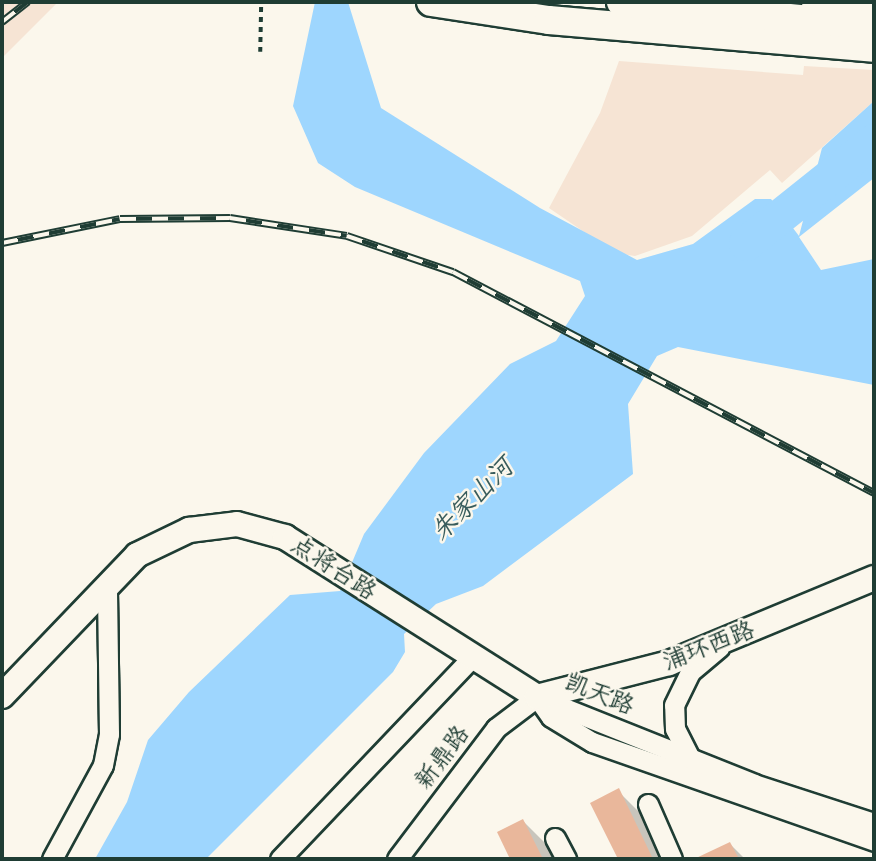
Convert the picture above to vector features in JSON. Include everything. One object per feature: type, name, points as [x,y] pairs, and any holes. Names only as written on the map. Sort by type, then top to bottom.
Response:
[{"type":"highway","points":[[431,2],[549,20],[874,48]]},
{"type":"highway","points":[[621,2],[874,26]]},
{"type":"main road","points":[[761,2],[874,11]]},
{"type":"main road","name":"点将台路","points":[[2,696],[137,555],[190,530],[237,524],[285,537],[425,628],[537,696]]},
{"type":"main road","name":"浦环西路","points":[[537,696],[617,679],[729,640],[874,578]]},
{"type":"street","points":[[52,859],[103,765],[108,734],[107,587]]},
{"type":"street","points":[[690,758],[675,729],[680,686],[729,640]]},
{"type":"street","points":[[280,859],[473,656]]},
{"type":"street","name":"凯天路","points":[[537,696],[690,758],[874,823]]},
{"type":"street","name":"凯天路","points":[[537,696],[551,718],[592,742],[874,841]]},
{"type":"street","name":"新鼎路","points":[[397,859],[496,728],[537,696]]},
{"type":"street","points":[[648,804],[672,859]]},
{"type":"street","points":[[555,838],[566,859]]},
{"type":"path","points":[[260,52],[261,2]]},
{"type":"shaded area","points":[[2,2],[58,2],[2,58]]},
{"type":"shaded area","points":[[619,61],[803,75],[804,66],[874,70],[874,101],[782,183],[770,170],[692,236],[635,256],[615,253],[549,208],[600,113]]},
{"type":"water","name":"朱家山河","points":[[315,2],[348,2],[381,108],[540,208],[637,260],[693,244],[755,199],[771,199],[799,236],[822,148],[874,101],[874,178],[799,237],[821,270],[874,259],[874,385],[678,347],[657,356],[628,404],[633,474],[483,586],[436,604],[404,634],[405,652],[393,672],[206,859],[95,859],[127,802],[148,740],[189,692],[290,595],[340,591],[364,534],[424,453],[510,364],[556,341],[585,296],[580,281],[355,187],[318,163],[293,106]]},
{"type":"building","points":[[619,788],[653,859],[618,859],[590,803]]},
{"type":"building","points":[[523,819],[543,859],[510,859],[497,832]]},
{"type":"building","points":[[730,842],[739,859],[694,859]]},
{"type":"waterway","points":[[746,243],[874,141]]},
{"type":"railway","points":[[2,22],[28,2]]},
{"type":"railway","points":[[2,243],[120,219],[230,218],[347,236],[453,272],[874,493]]}]
